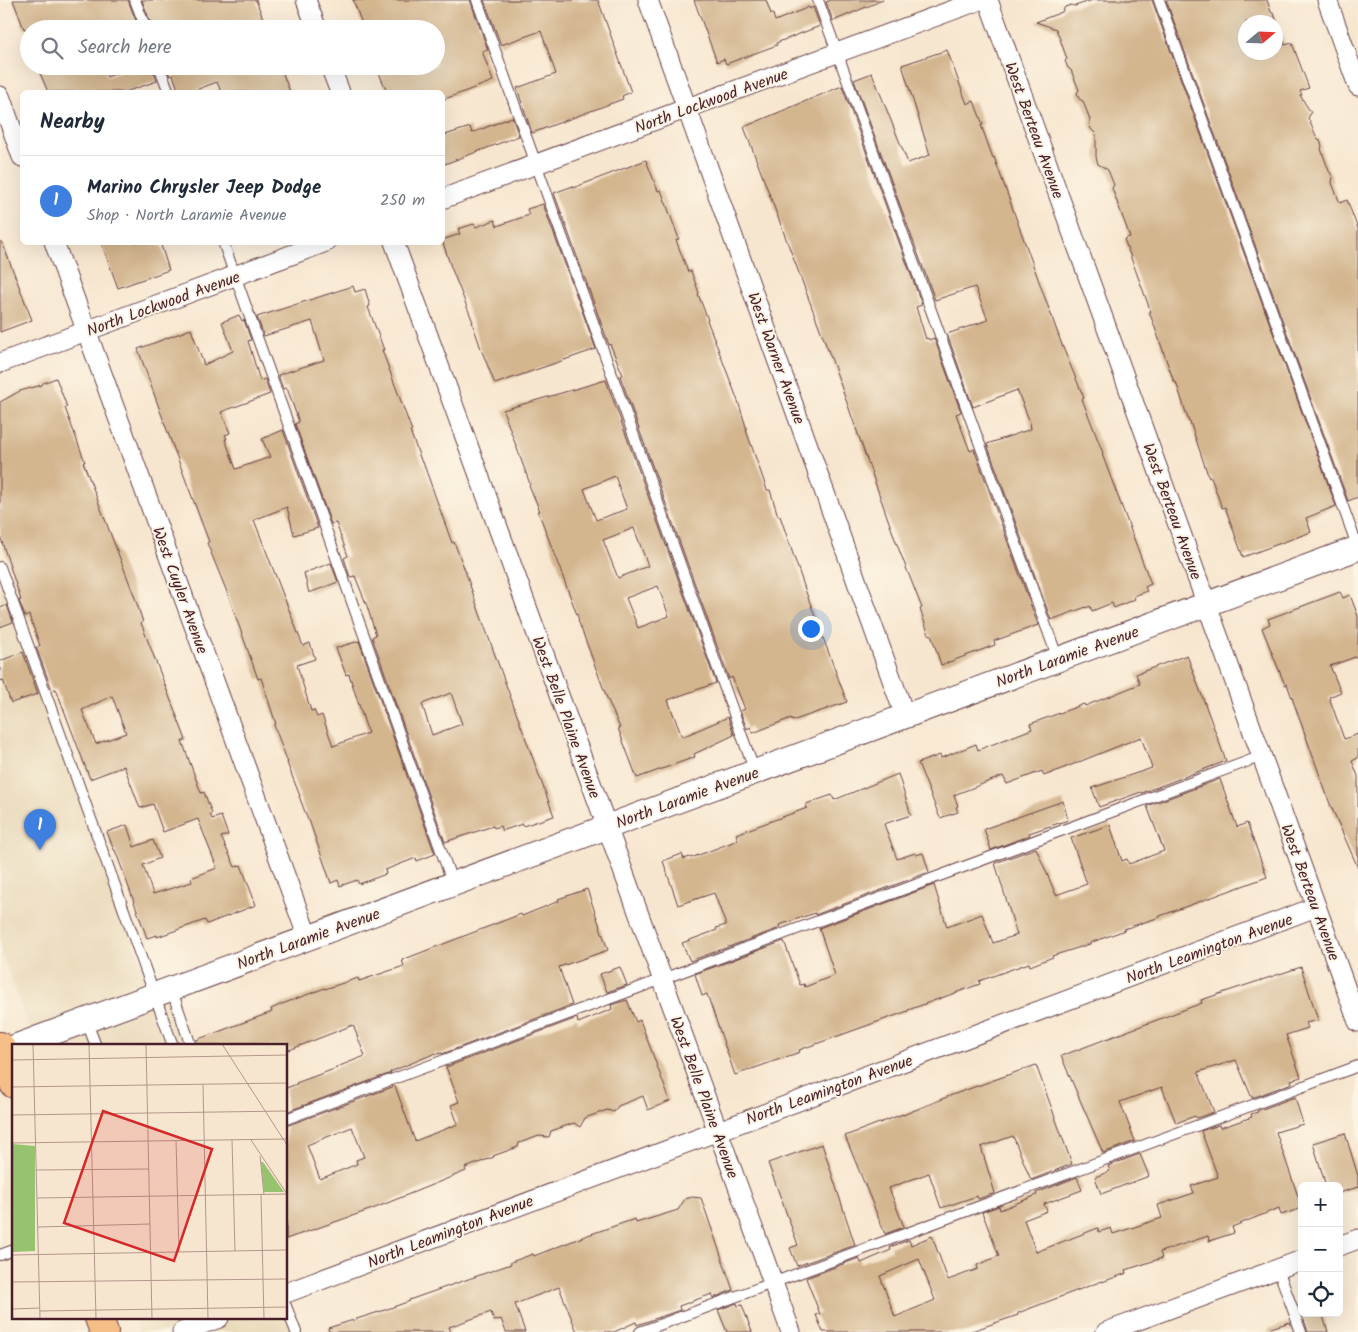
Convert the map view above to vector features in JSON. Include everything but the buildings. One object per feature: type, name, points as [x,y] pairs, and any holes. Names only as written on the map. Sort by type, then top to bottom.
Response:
[{"type":"main road","points":[[6,1048],[12,1075]]},
{"type":"main road","points":[[100,1320],[104,1332]]},
{"type":"street","points":[[306,0],[314,20]]},
{"type":"street","name":"West Warner Avenue","points":[[648,0],[905,716]]},
{"type":"street","name":"North Lockwood Avenue","points":[[445,198],[980,0]]},
{"type":"street","name":"West Berteau Avenue","points":[[988,0],[1358,1022]]},
{"type":"street","points":[[1327,0],[1358,86]]},
{"type":"street","points":[[333,75],[339,90]]},
{"type":"street","points":[[0,96],[20,151]]},
{"type":"street","name":"West Cuyler Avenue","points":[[55,245],[308,938]]},
{"type":"street","name":"North Lockwood Avenue","points":[[0,364],[318,245]]},
{"type":"street","name":"West Belle Plaine Avenue","points":[[395,245],[790,1332]]},
{"type":"street","name":"North Laramie Avenue","points":[[17,1044],[1358,548]]},
{"type":"street","name":"North Leamington Avenue","points":[[288,1292],[1316,907]]},
{"type":"street","points":[[1343,1245],[1358,1239]]},
{"type":"street","points":[[1106,1332],[1298,1261]]},
{"type":"street","points":[[182,1332],[214,1320]]},
{"type":"lane","points":[[135,0],[143,20]]},
{"type":"lane","points":[[477,0],[756,772]]},
{"type":"lane","points":[[818,0],[1058,659]]},
{"type":"lane","points":[[1159,0],[1358,548]]},
{"type":"lane","points":[[162,75],[168,90]]},
{"type":"lane","points":[[224,245],[453,884]]},
{"type":"lane","points":[[0,566],[163,991],[191,1044]]},
{"type":"lane","points":[[288,1118],[1262,756]]},
{"type":"lane","points":[[163,991],[173,1044]]},
{"type":"lane","points":[[86,1020],[95,1044]]},
{"type":"lane","points":[[640,1332],[1358,1066]]},
{"type":"lane","points":[[0,1255],[12,1251]]},
{"type":"lane","points":[[1278,1268],[1301,1332]]},
{"type":"lane","points":[[288,1311],[296,1332]]},
{"type":"shaded area","points":[[0,575],[154,997],[170,992],[188,1044],[34,1044],[0,948]]},
{"type":"shaded area","points":[[135,1320],[287,1320],[293,1332],[139,1332]]},
{"type":"place","name":"Marino Chrysler Jeep Dodge","points":[[40,850]]}]
